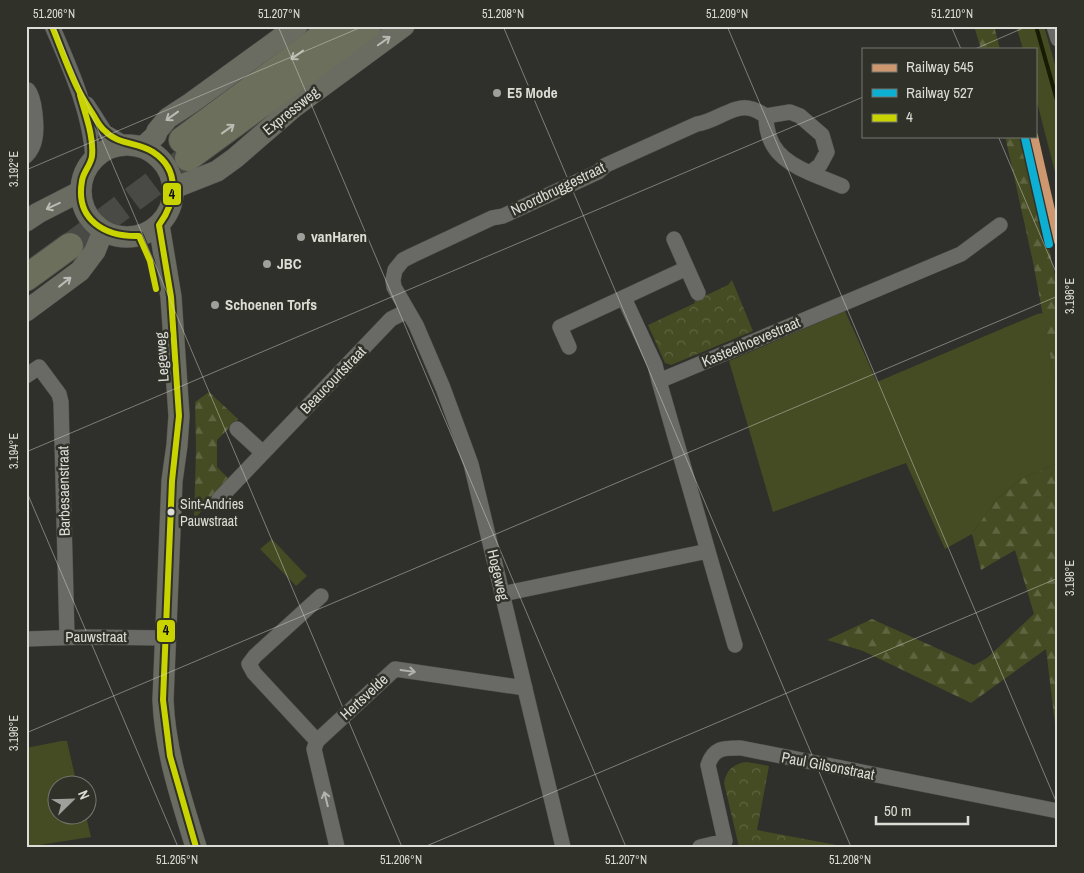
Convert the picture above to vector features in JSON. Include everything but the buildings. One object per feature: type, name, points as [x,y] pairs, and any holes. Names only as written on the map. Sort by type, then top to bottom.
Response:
[{"type":"highway","name":"Expressweg","points":[[336,26],[182,151],[368,26]]},
{"type":"highway","points":[[26,256],[65,239],[26,278]]},
{"type":"street","points":[[52,26],[80,94],[92,140],[93,158]]},
{"type":"street","points":[[80,94],[105,132],[134,146],[154,152],[164,162],[171,175],[174,188],[167,214],[158,225],[139,236],[114,235],[94,224],[86,213],[82,202],[82,178],[93,158],[113,146],[134,146],[156,135],[168,118],[192,103],[297,26]]},
{"type":"street","name":"Expressweg","points":[[174,188],[217,171],[235,158],[294,107],[404,26]]},
{"type":"street","points":[[1054,26],[1058,38]]},
{"type":"street","points":[[26,156],[31,151],[36,128],[32,95],[28,90]]},
{"type":"street","name":"Noordbruggestraat","points":[[407,311],[394,287],[393,280],[397,267],[403,260],[492,218],[503,216],[598,172],[606,165],[697,124],[707,123],[740,107],[753,109],[766,116],[790,112],[800,116],[822,136],[828,152],[820,165],[810,174]]},
{"type":"street","points":[[766,116],[766,125],[772,146],[787,162],[810,174],[842,186]]},
{"type":"street","points":[[26,221],[81,191]]},
{"type":"street","name":"Legeweg","points":[[158,225],[171,296],[179,416],[172,481],[163,700],[165,731],[171,763],[196,847]]},
{"type":"street","name":"Kasteelhoevestraat","points":[[659,381],[961,254],[1000,225]]},
{"type":"street","points":[[26,311],[80,270],[95,251],[103,230]]},
{"type":"street","name":"Legeweg","points":[[139,236],[148,251],[154,270],[167,442],[172,481]]},
{"type":"street","points":[[674,238],[698,292]]},
{"type":"street","points":[[569,347],[560,327],[687,268]]},
{"type":"street","points":[[624,298],[655,365],[735,645]]},
{"type":"street","name":"Beaucourtstraat","points":[[219,500],[391,319],[407,311]]},
{"type":"street","name":"Hogeweg","points":[[407,311],[416,325],[443,388],[471,464],[563,847]]},
{"type":"street","name":"Barbesaenstraat","points":[[26,376],[38,367],[58,394],[61,402],[67,637]]},
{"type":"street","points":[[237,429],[263,454]]},
{"type":"street","points":[[502,594],[708,550]]},
{"type":"street","points":[[321,596],[255,656],[249,664],[254,674],[317,741],[314,749],[337,847]]},
{"type":"street","name":"Pauwstraat","points":[[26,639],[67,637],[165,638]]},
{"type":"street","name":"Hertsvelde","points":[[317,741],[395,669],[525,688]]},
{"type":"street","name":"Paul Gilsonstraat","points":[[700,847],[725,841],[708,765],[711,756],[718,750],[726,748],[741,748],[1058,811]]},
{"type":"green space","points":[[974,26],[994,26],[1000,48],[981,48]]},
{"type":"green space","points":[[1016,26],[1044,26],[1058,75],[1058,184],[1036,98],[1036,48],[1023,48]]},
{"type":"green space","points":[[1005,138],[1024,138],[1058,289],[1058,397],[1033,262]]},
{"type":"green space","points":[[732,280],[753,331],[671,365],[665,363],[648,325],[695,303],[694,301],[728,285]]},
{"type":"green space","points":[[845,311],[877,382],[1043,313],[1058,397],[1058,463],[1019,480],[995,501],[972,534],[945,549],[906,463],[773,512],[729,361]]},
{"type":"green space","points":[[209,392],[238,419],[217,440],[217,467],[228,478],[211,497],[213,499],[194,519],[195,402]]},
{"type":"green space","points":[[1058,463],[1058,749],[1046,649],[971,703],[863,651],[827,640],[872,619],[974,665],[987,658],[1034,614],[1015,550],[981,570],[972,534],[995,501],[1019,480]]},
{"type":"green space","points":[[272,539],[307,576],[296,586],[260,549]]},
{"type":"green space","points":[[67,741],[75,776],[48,776],[48,826],[88,826],[91,837],[26,847],[26,748]]},
{"type":"green space","points":[[747,762],[769,766],[757,830],[847,847],[739,847],[724,783],[731,768]]},
{"type":"waterway","points":[[1036,26],[1058,104]]},
{"type":"tunnel","points":[[70,246],[188,158]]},
{"type":"rail line","name":"527","points":[[1025,138],[1049,244]]},
{"type":"rail line","name":"545","points":[[1034,138],[1058,241]]},
{"type":"transit line","name":"4","points":[[52,26],[76,85],[100,126],[116,139],[141,146],[153,152],[162,159],[172,177],[172,197],[165,216],[159,225],[171,297],[179,416],[172,481],[163,700],[170,756],[196,847]]},
{"type":"transit line","name":"4","points":[[80,95],[92,141],[92,156],[82,181],[81,195],[83,206],[88,216],[104,229],[127,236],[139,236],[150,261],[156,289]]},
{"type":"place","name":"E5 Mode","points":[[497,93]]},
{"type":"place","name":"vanHaren","points":[[301,237]]},
{"type":"place","name":"JBC","points":[[267,264]]},
{"type":"place","name":"Schoenen Torfs","points":[[215,305]]},
{"type":"place","name":"Sint-Andries Pauwstraat","points":[[171,512]]}]
